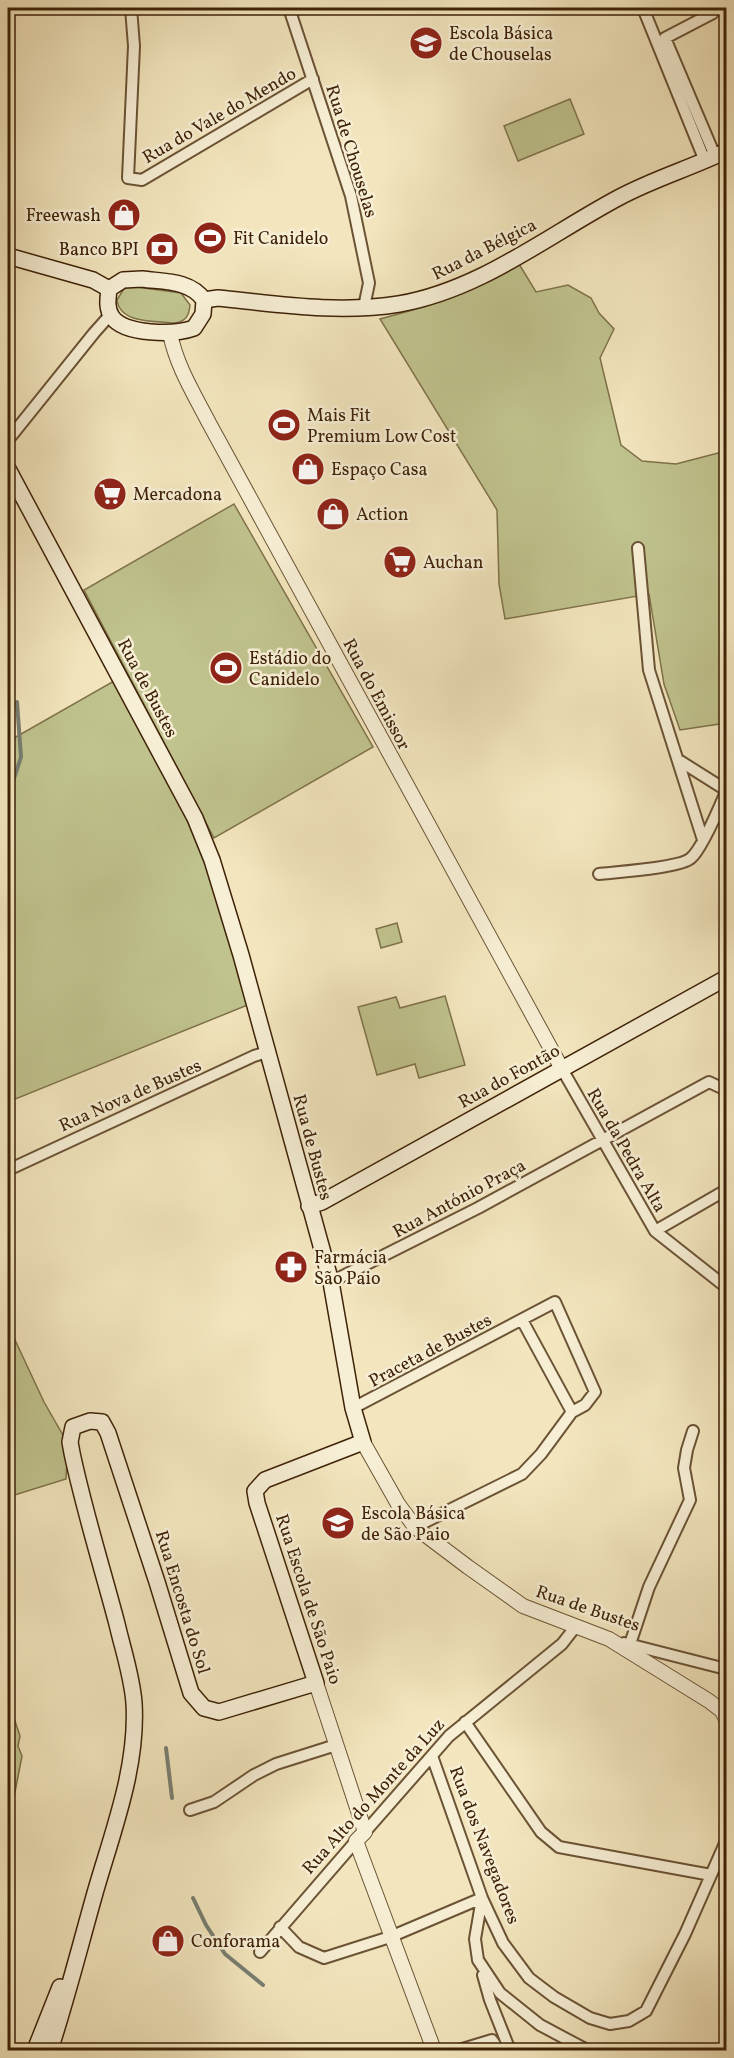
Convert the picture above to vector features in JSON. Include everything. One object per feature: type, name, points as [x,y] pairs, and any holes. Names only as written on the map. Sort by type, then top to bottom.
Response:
[{"type":"main road","name":"Rua da Bélgica","points":[[204,300],[218,298],[317,308],[400,304],[433,296],[456,288],[507,263],[620,197],[716,156]]},
{"type":"main road","points":[[8,256],[93,280],[109,289]]},
{"type":"main road","points":[[142,279],[193,288],[204,300],[203,314],[194,328],[170,333],[118,324],[110,315],[107,302],[109,289],[123,280],[142,279]]},
{"type":"main road","name":"Rua de Bustes","points":[[8,469],[195,818],[213,860],[331,1282],[353,1408],[363,1442]]},
{"type":"main road","name":"Rua do Fontão","points":[[309,1206],[322,1202],[726,978]]},
{"type":"main road","name":"Rua Encosta do Sol","points":[[85,1926],[125,1785],[132,1745],[134,1708],[127,1663],[74,1463],[70,1442],[73,1427],[90,1421],[102,1422],[108,1433],[157,1582],[190,1693],[204,1708],[219,1712],[316,1683]]},
{"type":"main road","name":"Rua Escola de São Paio","points":[[316,1683],[255,1491],[265,1480],[363,1442]]},
{"type":"main road","points":[[35,2050],[85,1926]]},
{"type":"main road","points":[[50,2050],[75,1969],[85,1926]]},
{"type":"street","name":"Rua do Vale do Mendo","points":[[131,8],[134,46],[128,178],[142,180],[313,79]]},
{"type":"street","name":"Rua de Chouselas","points":[[289,8],[351,196],[369,283],[364,307]]},
{"type":"street","points":[[643,8],[716,156]]},
{"type":"street","points":[[713,13],[665,38],[716,156]]},
{"type":"street","points":[[8,440],[110,315]]},
{"type":"street","name":"Rua do Emissor","points":[[170,333],[172,348],[208,423],[562,1069]]},
{"type":"street","points":[[638,548],[650,670],[703,840]]},
{"type":"street","points":[[599,874],[671,865],[690,860],[703,840],[726,791],[680,761]]},
{"type":"street","name":"Rua Nova de Bustes","points":[[8,1170],[267,1052]]},
{"type":"street","name":"Rua da Pedra Alta","points":[[562,1069],[655,1231],[726,1287]]},
{"type":"street","name":"Rua António Praça","points":[[331,1282],[478,1208],[709,1082],[726,1090]]},
{"type":"street","points":[[655,1231],[726,1190]]},
{"type":"street","name":"Praceta de Bustes","points":[[353,1408],[555,1302],[595,1392],[585,1405],[572,1412]]},
{"type":"street","points":[[415,1527],[522,1474],[541,1454],[572,1412],[522,1320]]},
{"type":"street","points":[[630,1644],[649,1587],[690,1500],[684,1468],[693,1431]]},
{"type":"street","name":"Rua de Bustes","points":[[363,1442],[398,1504],[415,1527],[523,1606],[609,1639],[726,1669]]},
{"type":"street","name":"Rua Alto do Monte da Luz","points":[[260,1952],[449,1736],[562,1644],[576,1626]]},
{"type":"street","points":[[609,1639],[709,1701],[722,1711],[726,1719]]},
{"type":"street","name":"Rua Escola de São Paio","points":[[316,1683],[336,1745],[360,1837],[390,1937],[434,2050]]},
{"type":"street","points":[[465,1722],[540,1832],[559,1847],[711,1875]]},
{"type":"street","points":[[190,1810],[214,1802],[254,1775],[276,1764],[336,1745]]},
{"type":"street","name":"Rua dos Navegadores","points":[[432,1756],[482,1898],[503,1943],[529,1978],[590,2018],[610,2024],[629,2021],[646,2011],[685,1934],[726,1841]]},
{"type":"street","points":[[280,1927],[299,1947],[324,1958],[390,1937],[482,1898]]},
{"type":"street","points":[[459,2050],[492,2040],[501,2050],[509,2048],[490,2000],[478,1960],[476,1940],[482,1898]]},
{"type":"street","points":[[478,1960],[500,1994],[540,2025],[587,2050]]},
{"type":"green space","points":[[570,99],[584,134],[518,161],[504,126]]},
{"type":"green space","points":[[519,264],[536,292],[568,285],[591,298],[599,313],[614,329],[600,358],[621,445],[642,461],[676,464],[726,451],[726,723],[680,730],[664,684],[649,594],[505,619],[499,584],[497,510],[380,319],[427,306]]},
{"type":"green space","points":[[129,286],[181,293],[190,305],[188,315],[182,321],[175,323],[140,320],[132,317],[120,308],[117,300],[123,290]]},
{"type":"green space","name":"Estádio do Canidelo","points":[[234,504],[373,747],[214,838],[84,590]]},
{"type":"green space","points":[[114,681],[206,842],[250,1004],[8,1102],[8,771],[14,738]]},
{"type":"green space","points":[[397,923],[402,942],[381,948],[376,929]]},
{"type":"green space","points":[[445,996],[465,1065],[419,1078],[415,1064],[377,1075],[358,1007],[396,997],[400,1008]]},
{"type":"green space","points":[[8,1325],[44,1402],[68,1444],[66,1479],[8,1497]]},
{"type":"green space","points":[[8,1623],[12,1712],[20,1736],[18,1746],[22,1756],[8,1828]]},
{"type":"waterway","points":[[8,797],[21,757],[17,702]]},
{"type":"waterway","points":[[8,1598],[13,1615]]},
{"type":"waterway","points":[[166,1748],[172,1798]]},
{"type":"waterway","points":[[193,1898],[206,1925],[225,1954],[263,1985]]},
{"type":"place","name":"Escola Básica de Chouselas","points":[[426,43]]},
{"type":"place","name":"Freewash","points":[[124,215]]},
{"type":"place","name":"Fit Canidelo","points":[[210,238]]},
{"type":"place","name":"Banco BPI","points":[[162,249]]},
{"type":"place","name":"Mais Fit Premium Low Cost","points":[[284,425]]},
{"type":"place","name":"Espaço Casa","points":[[308,469]]},
{"type":"place","name":"Mercadona","points":[[110,494]]},
{"type":"place","name":"Action","points":[[333,514]]},
{"type":"place","name":"Auchan","points":[[400,562]]},
{"type":"place","name":"Estádio do Canidelo","points":[[226,668]]},
{"type":"place","name":"Farmácia São Paio","points":[[291,1267]]},
{"type":"place","name":"Escola Básica de São Paio","points":[[338,1523]]},
{"type":"place","name":"Conforama","points":[[168,1941]]}]
